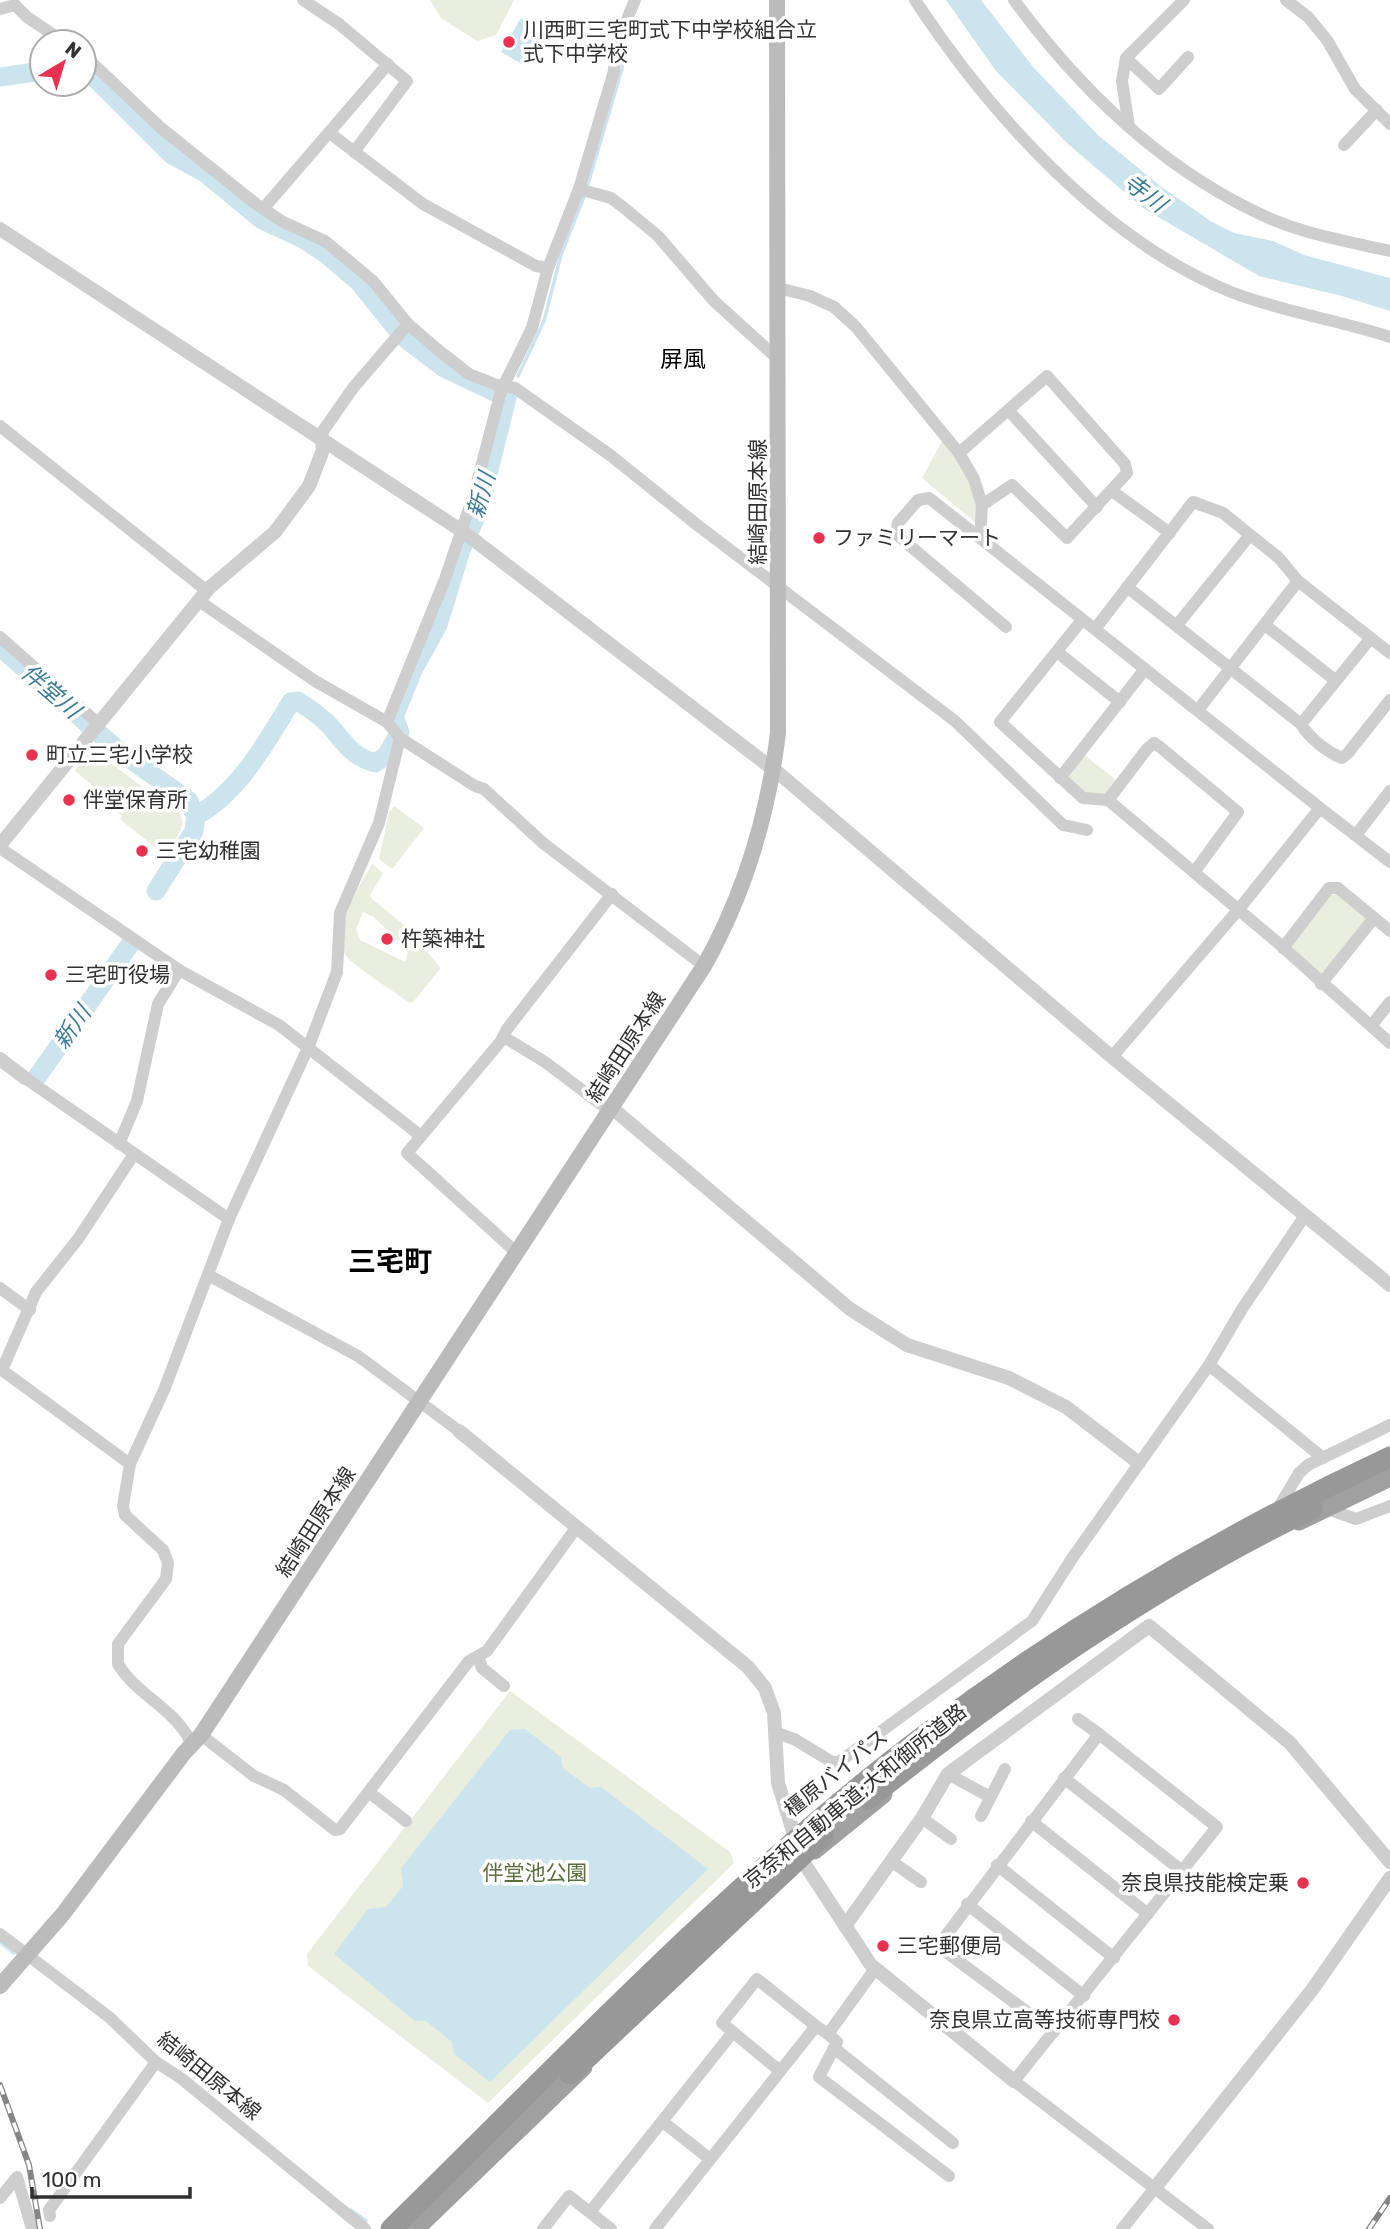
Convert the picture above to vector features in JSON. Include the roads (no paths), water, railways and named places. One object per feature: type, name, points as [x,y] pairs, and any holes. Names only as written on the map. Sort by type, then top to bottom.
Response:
[{"type":"highway","name":"橿原バイパス","points":[[385,2229],[701,1921],[794,1837],[921,1734],[1009,1669],[1125,1593],[1280,1505],[1390,1451]]},
{"type":"highway","name":"京奈和自動車道;大和御所道路","points":[[391,2229],[702,1924],[797,1839],[922,1737],[1011,1672],[1127,1595],[1276,1512],[1390,1457]]},
{"type":"highway","name":"京奈和自動車道;大和御所道路","points":[[413,2229],[807,1850],[922,1756],[1017,1686],[1134,1609],[1307,1512],[1390,1475]]},
{"type":"highway","points":[[413,2229],[802,1860],[934,1752],[1018,1690],[1136,1613],[1263,1539],[1390,1475]]},
{"type":"main road","name":"結崎田原本線","points":[[0,1986],[63,1914],[196,1740],[420,1404],[704,966],[737,901],[761,829],[778,733],[780,586],[777,0]]},
{"type":"street","points":[[303,0],[340,24],[407,81],[354,152]]},
{"type":"street","points":[[387,722],[465,534],[505,386],[532,328],[548,268],[579,189],[614,71],[615,48],[635,0]]},
{"type":"street","points":[[915,0],[970,77],[1024,136],[1066,179],[1141,241],[1230,291],[1390,337]]},
{"type":"street","points":[[1014,0],[1078,78],[1129,127],[1207,186],[1263,215],[1324,235],[1390,251]]},
{"type":"street","points":[[1129,127],[1122,81],[1126,58],[1139,42],[1184,0]]},
{"type":"street","points":[[1286,0],[1321,32],[1355,89],[1390,124]]},
{"type":"street","points":[[0,9],[16,2],[27,17],[43,28]]},
{"type":"street","points":[[1126,58],[1159,89],[1188,57]]},
{"type":"street","points":[[264,209],[331,134],[388,64]]},
{"type":"street","points":[[98,68],[161,128],[264,209],[325,241],[373,281],[408,324],[469,374],[515,388],[610,455],[695,524],[955,721],[1063,825],[1087,830]]},
{"type":"street","points":[[1345,145],[1377,110]]},
{"type":"street","points":[[331,134],[448,220],[536,266],[548,268]]},
{"type":"street","points":[[579,189],[611,198],[632,214],[675,253],[714,301],[778,359]]},
{"type":"street","points":[[0,229],[465,534],[773,771],[1304,1217],[1390,1285]]},
{"type":"street","points":[[778,289],[810,296],[834,307],[856,327],[959,453],[974,479],[982,505],[980,538]]},
{"type":"street","points":[[408,324],[353,388],[323,431],[321,458],[302,495],[275,531],[203,596],[0,847],[179,970],[279,1026],[421,1136]]},
{"type":"street","points":[[959,453],[1010,412],[1047,376],[1125,464],[1127,473],[1067,538],[1012,485],[982,505]]},
{"type":"street","points":[[1010,412],[1097,506]]},
{"type":"street","points":[[0,426],[203,596],[315,681],[387,722],[400,738],[475,786],[484,789],[543,843],[704,966]]},
{"type":"street","points":[[1112,491],[1170,533]]},
{"type":"street","points":[[1006,626],[896,534],[898,523],[918,500],[929,498],[1390,862]]},
{"type":"street","points":[[1095,629],[1193,502],[1223,513],[1279,558],[1298,581],[1390,653]]},
{"type":"street","points":[[1177,625],[1251,535]]},
{"type":"street","points":[[1198,710],[1298,581]]},
{"type":"street","points":[[1127,587],[1342,758],[1390,700]]},
{"type":"street","points":[[1082,620],[1000,722],[1083,798],[1108,800],[1195,871],[1390,1043]]},
{"type":"street","points":[[1265,625],[1335,680]]},
{"type":"street","points":[[0,637],[97,729]]},
{"type":"street","points":[[1301,724],[1370,639]]},
{"type":"street","points":[[1057,652],[1120,702]]},
{"type":"street","points":[[1060,778],[1145,669]]},
{"type":"street","points":[[400,738],[379,824],[340,913],[337,972],[308,1048],[229,1219],[164,1390],[130,1464],[122,1506],[125,1515],[163,1550],[168,1563],[166,1578],[118,1644],[118,1664],[145,1694],[196,1740],[254,1776],[284,1790],[335,1830],[340,1829],[469,1661],[487,1651],[576,1528]]},
{"type":"street","points":[[1108,800],[1154,743],[1234,806],[1238,812],[1236,818],[1195,871]]},
{"type":"street","points":[[1356,835],[1390,791]]},
{"type":"street","points":[[1112,1057],[1239,909],[1320,807]]},
{"type":"street","points":[[1283,948],[1329,888],[1338,888],[1390,931]]},
{"type":"street","points":[[517,1253],[407,1153],[504,1037],[612,894]]},
{"type":"street","points":[[1321,984],[1374,918]]},
{"type":"street","points":[[119,1144],[136,1101],[158,1004],[179,970]]},
{"type":"street","points":[[1371,1026],[1390,1002]]},
{"type":"street","points":[[504,1037],[545,1062],[606,1108],[612,1108],[850,1309],[914,1348],[1009,1378],[1066,1407],[1139,1463]]},
{"type":"street","points":[[0,1059],[229,1219]]},
{"type":"street","points":[[130,1464],[2,1370],[36,1292],[78,1239],[134,1154]]},
{"type":"street","points":[[774,1732],[794,1739],[832,1762],[839,1762],[1032,1621],[1209,1365],[1242,1309],[1304,1217]]},
{"type":"street","points":[[208,1275],[358,1356],[459,1431],[748,1667],[765,1688],[774,1713],[778,1783],[802,1860],[875,1969],[1014,2081],[1209,2229]]},
{"type":"street","points":[[0,1288],[30,1310]]},
{"type":"street","points":[[1209,1365],[1323,1458]]},
{"type":"street","points":[[1280,1505],[1299,1473],[1390,1425]]},
{"type":"street","points":[[1325,1508],[1356,1519],[1390,1506]]},
{"type":"street","points":[[845,1926],[922,1818],[948,1774],[1149,1626],[1290,1744],[1390,1862]]},
{"type":"street","points":[[478,1656],[482,1668],[504,1686]]},
{"type":"street","points":[[1014,2081],[1217,1827],[1078,1719]]},
{"type":"street","points":[[1054,2032],[938,1945],[1099,1734]]},
{"type":"street","points":[[982,1816],[1005,1769]]},
{"type":"street","points":[[948,1774],[990,1797]]},
{"type":"street","points":[[1064,1778],[1182,1871]]},
{"type":"street","points":[[370,1793],[406,1821]]},
{"type":"street","points":[[922,1818],[951,1839]]},
{"type":"street","points":[[1031,1821],[1148,1914]]},
{"type":"street","points":[[891,1861],[921,1882]]},
{"type":"street","points":[[997,1865],[1114,1958]]},
{"type":"street","points":[[1122,2229],[1312,1990],[1390,1878]]},
{"type":"street","points":[[967,1904],[1084,1996]]},
{"type":"street","points":[[0,1934],[26,1955]]},
{"type":"street","name":"結崎田原本線","points":[[26,1955],[109,2017],[154,2064],[183,2079],[365,2229]]},
{"type":"street","points":[[828,2034],[875,1969]]},
{"type":"street","points":[[780,2071],[722,2023],[757,1979],[837,2042],[819,2077],[949,2176]]},
{"type":"street","points":[[655,2229],[816,2026]]},
{"type":"street","points":[[590,2212],[733,2032]]},
{"type":"street","points":[[834,2048],[953,2143]]},
{"type":"street","points":[[50,2216],[49,2210],[154,2064]]},
{"type":"street","points":[[663,2122],[710,2159]]},
{"type":"street","points":[[0,2198],[17,2177],[31,2223],[19,2229]]},
{"type":"street","points":[[543,2229],[569,2196],[611,2229]]},
{"type":"water","name":"寺川","points":[[946,0],[981,0],[1034,68],[1098,135],[1159,185],[1212,222],[1234,233],[1273,241],[1304,255],[1390,278],[1390,311],[1342,296],[1259,276],[1143,208],[1068,144],[996,71]]},
{"type":"water","points":[[521,18],[543,32],[524,65],[501,52]]},
{"type":"water","name":"伴堂池公園","points":[[525,1729],[561,1757],[563,1768],[590,1788],[601,1787],[708,1869],[490,2082],[454,2054],[452,2042],[426,2021],[415,2021],[334,1954],[368,1909],[386,1907],[403,1886],[401,1868],[510,1730]]},
{"type":"waterway","points":[[587,187],[622,69],[624,42]]},
{"type":"waterway","name":"新川","points":[[0,77],[28,73]]},
{"type":"waterway","name":"新川","points":[[98,81],[172,155],[205,173],[262,220],[303,239],[326,254],[359,282],[403,337],[444,368],[507,398],[479,510],[461,550],[438,625],[414,668],[394,717],[400,732],[386,756],[375,763],[360,757],[318,715],[298,701],[291,702],[239,780],[212,806],[196,816]]},
{"type":"waterway","points":[[518,376],[544,321],[561,255],[585,194]]},
{"type":"waterway","name":"伴堂川","points":[[0,647],[120,752],[188,800],[196,816]]},
{"type":"waterway","name":"新川","points":[[156,891],[194,831],[196,816]]},
{"type":"waterway","name":"新川","points":[[37,1077],[131,943]]},
{"type":"waterway","points":[[0,1942],[14,1953]]},
{"type":"waterway","points":[[351,2210],[366,2221]]},
{"type":"railway","points":[[0,2085],[29,2165],[40,2229]]},
{"type":"railway","points":[[1369,2229],[1390,2198]]},
{"type":"place","name":"川西町三宅町式下中学校組合立 式下中学校","points":[[509,42]]},
{"type":"place","name":"ファミリーマート","points":[[819,538]]},
{"type":"place","name":"町立三宅小学校","points":[[32,755]]},
{"type":"place","name":"伴堂保育所","points":[[69,800]]},
{"type":"place","name":"三宅幼稚園","points":[[142,851]]},
{"type":"place","name":"杵築神社","points":[[387,939]]},
{"type":"place","name":"三宅町役場","points":[[51,975]]},
{"type":"place","name":"奈良県技能検定乗","points":[[1303,1883]]},
{"type":"place","name":"三宅郵便局","points":[[883,1946]]},
{"type":"place","name":"奈良県立高等技術専門校","points":[[1174,2020]]},
{"type":"district","name":"屏風","points":[[683,359]]},
{"type":"district","name":"三宅町","points":[[390,1261]]}]
